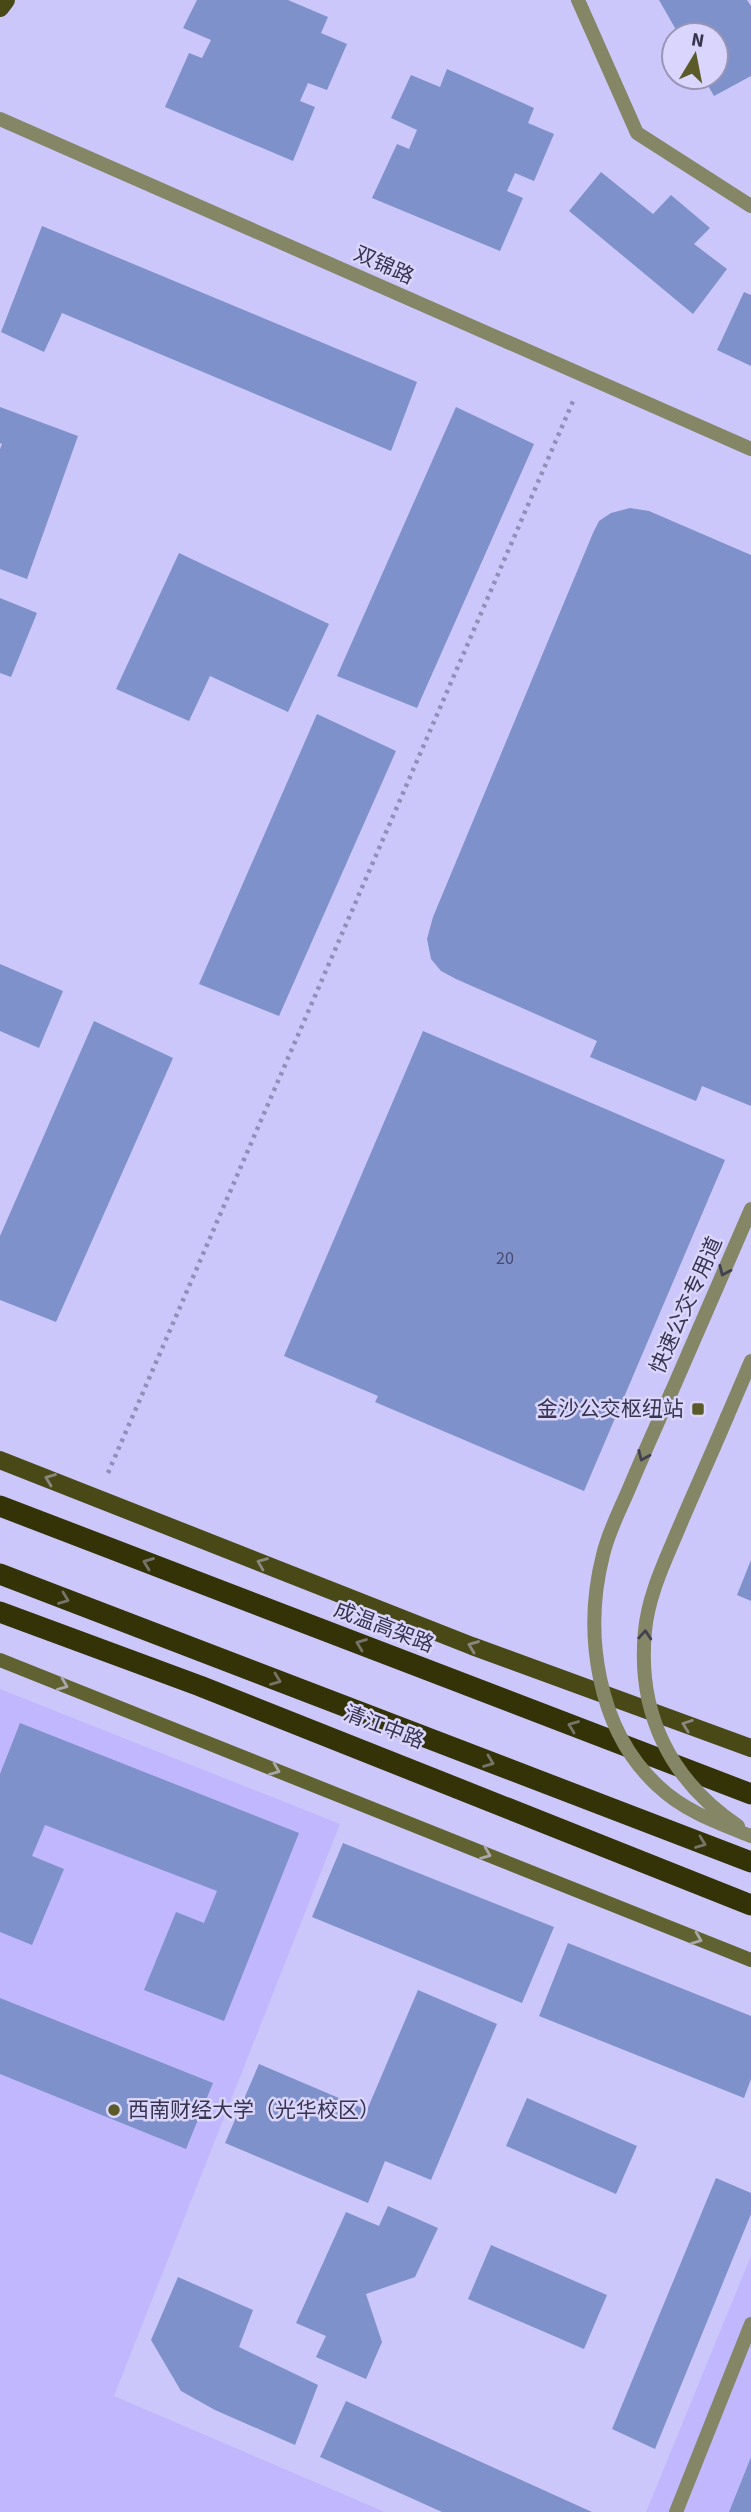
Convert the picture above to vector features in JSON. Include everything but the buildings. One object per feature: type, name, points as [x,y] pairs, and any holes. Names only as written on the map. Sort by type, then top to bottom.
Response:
[{"type":"highway","name":"成温高架路","points":[[0,1506],[751,1794]]},
{"type":"highway","points":[[0,1574],[751,1863]]},
{"type":"highway","points":[[0,1612],[200,1686],[751,1905]]},
{"type":"main road","points":[[0,8],[6,0]]},
{"type":"main road","points":[[0,1460],[472,1646],[751,1748]]},
{"type":"main road","name":"清江中路","points":[[0,1601],[751,1895]]},
{"type":"street","points":[[578,0],[637,134],[751,206]]},
{"type":"street","name":"双锦路","points":[[0,119],[751,449]]},
{"type":"street","name":"快速公交专用道","points":[[751,1209],[611,1530],[595,1593],[596,1652],[606,1704],[626,1749],[659,1787],[704,1818],[751,1835]]},
{"type":"street","name":"快速公交专用道","points":[[751,1361],[659,1579],[645,1629],[644,1671],[651,1710],[662,1744],[691,1786],[751,1835]]},
{"type":"street","points":[[0,1660],[751,1961]]},
{"type":"street","points":[[677,2512],[751,2324]]},
{"type":"path","points":[[97,1498],[584,376]]},
{"type":"shaded area","name":"西南财经大学（光华校区）","points":[[0,1689],[340,1824],[114,2396],[385,2512],[0,2512]]},
{"type":"shaded area","points":[[751,2256],[751,2512],[646,2512]]},
{"type":"place","name":"金沙公交枢纽站","points":[[698,1409]]},
{"type":"place","name":"西南财经大学（光华校区）","points":[[114,2110]]}]
